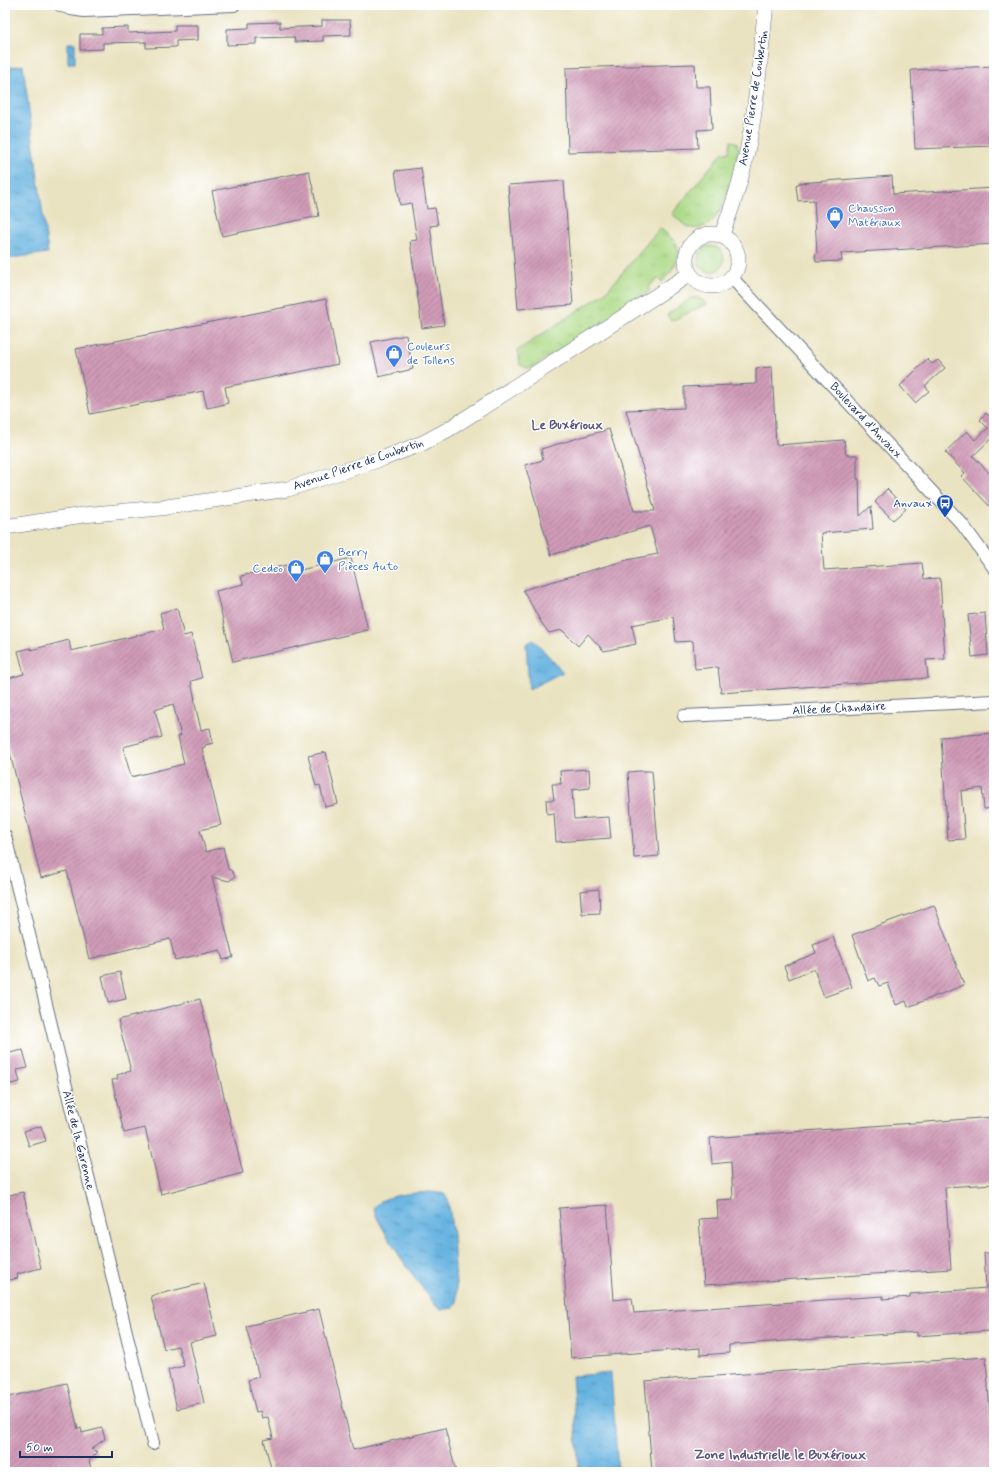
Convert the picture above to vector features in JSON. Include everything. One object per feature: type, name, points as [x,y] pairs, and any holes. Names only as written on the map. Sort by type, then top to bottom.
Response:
[{"type":"street","points":[[60,5],[71,10],[84,11],[234,5]]},
{"type":"street","name":"Avenue Pierre de Coubertin","points":[[721,236],[740,183],[749,139],[759,72],[766,5]]},
{"type":"street","points":[[713,234],[721,236],[734,246],[737,254],[737,266],[732,277],[725,282],[710,286],[702,284],[690,274],[686,258],[688,250],[698,238],[713,234]]},
{"type":"street","name":"Avenue Pierre de Coubertin","points":[[5,527],[83,515],[160,508],[288,489],[384,458],[423,442],[449,429],[690,274]]},
{"type":"street","name":"Boulevard d'Anvaux","points":[[732,277],[962,524],[994,568]]},
{"type":"street","name":"Allée de Chandaire","points":[[684,716],[994,701]]},
{"type":"street","name":"Allée de la Garenne","points":[[5,836],[153,1443]]},
{"type":"green space","points":[[731,141],[736,142],[739,149],[731,185],[726,199],[712,221],[703,227],[692,228],[686,226],[672,214],[722,153],[729,152]]},
{"type":"green space","points":[[660,228],[675,242],[678,249],[677,260],[669,274],[662,282],[658,279],[649,286],[649,292],[530,369],[520,365],[518,350],[605,293]]},
{"type":"green space","points":[[711,246],[720,250],[724,259],[720,268],[711,272],[702,268],[698,259],[702,250]]},
{"type":"green space","points":[[691,298],[700,299],[707,304],[671,321],[667,315]]},
{"type":"water","points":[[68,43],[75,43],[75,63],[68,63]]},
{"type":"water","points":[[23,65],[48,253],[5,259],[5,68]]},
{"type":"water","points":[[534,640],[563,672],[529,689],[526,644]]},
{"type":"water","points":[[430,1192],[445,1194],[448,1199],[453,1235],[457,1302],[453,1308],[441,1310],[435,1305],[401,1258],[379,1222],[373,1209],[377,1204],[390,1197]]},
{"type":"water","points":[[611,1373],[618,1472],[579,1472],[572,1376]]},
{"type":"building","points":[[322,20],[350,20],[351,35],[323,36],[323,41],[295,42],[294,37],[256,38],[256,44],[227,45],[227,29],[249,28],[249,23],[280,22],[280,28],[322,26]]},
{"type":"building","points":[[175,25],[198,25],[198,40],[176,41],[176,47],[146,48],[146,42],[103,43],[103,49],[80,50],[80,34],[102,34],[102,28],[128,27],[128,33],[175,31]]},
{"type":"building","points":[[695,64],[696,87],[710,87],[712,129],[697,130],[698,148],[568,152],[566,68]]},
{"type":"building","points":[[994,66],[994,146],[915,149],[911,70]]},
{"type":"building","points":[[421,168],[427,209],[435,208],[438,225],[430,226],[444,325],[422,328],[410,241],[417,240],[411,203],[400,205],[395,171]]},
{"type":"building","points":[[309,171],[319,216],[222,236],[212,191]]},
{"type":"building","points":[[892,176],[893,194],[994,188],[994,244],[841,253],[842,261],[816,262],[815,256],[817,253],[814,200],[798,201],[796,186],[799,183]]},
{"type":"building","points":[[564,181],[573,305],[518,309],[508,185]]},
{"type":"building","points":[[326,299],[338,364],[225,387],[228,403],[217,406],[207,408],[203,391],[90,414],[76,349]]},
{"type":"building","points":[[406,335],[413,369],[379,377],[371,342]]},
{"type":"building","points":[[927,359],[932,364],[938,360],[945,368],[925,386],[929,391],[915,403],[900,386]]},
{"type":"building","points":[[772,367],[776,445],[844,440],[846,455],[857,455],[860,516],[871,506],[873,529],[821,533],[824,570],[922,563],[924,579],[940,578],[945,659],[926,660],[928,678],[721,693],[718,667],[695,669],[693,641],[676,642],[673,617],[632,625],[636,644],[604,651],[588,634],[578,646],[562,630],[549,633],[523,590],[627,560],[658,554],[650,526],[551,555],[525,465],[543,460],[541,449],[609,429],[634,511],[655,511],[626,410],[684,408],[684,387],[756,384],[756,368]]},
{"type":"building","points":[[986,413],[994,421],[994,436],[973,456],[994,478],[994,511],[961,476],[965,473],[945,452],[967,431],[975,440],[988,428],[980,420]]},
{"type":"building","points":[[887,489],[906,509],[893,520],[875,502]]},
{"type":"building","points":[[351,558],[368,630],[233,662],[216,591],[243,584],[241,576],[286,565],[288,573]]},
{"type":"building","points":[[177,608],[184,636],[191,634],[202,678],[191,681],[201,730],[210,728],[213,743],[205,745],[205,747],[202,748],[221,825],[200,830],[206,852],[223,847],[228,869],[232,871],[235,877],[229,881],[212,877],[233,957],[223,960],[220,950],[175,960],[170,939],[89,959],[67,871],[41,878],[5,733],[5,679],[24,674],[18,651],[31,648],[31,650],[69,640],[71,651],[164,629],[160,613]],"holes":[[[173,704],[181,736],[178,736],[184,764],[131,777],[123,747],[162,737],[155,710]]]},
{"type":"building","points":[[985,613],[988,655],[972,657],[968,615]]},
{"type":"building","points":[[994,733],[994,808],[984,809],[982,788],[961,791],[965,839],[948,840],[941,737]]},
{"type":"building","points":[[326,752],[338,804],[325,807],[320,785],[316,786],[308,756]]},
{"type":"building","points":[[589,769],[590,788],[572,790],[574,819],[609,817],[611,838],[556,842],[554,813],[547,814],[546,800],[554,800],[552,784],[561,784],[560,771]]},
{"type":"building","points":[[652,771],[659,856],[634,858],[628,772]]},
{"type":"building","points":[[599,889],[600,913],[582,914],[580,891]]},
{"type":"building","points":[[934,905],[964,985],[908,1007],[906,1001],[896,1005],[888,983],[879,986],[875,978],[868,981],[852,935]]},
{"type":"building","points":[[833,937],[852,987],[824,997],[814,969],[789,979],[784,966],[816,953],[813,945]]},
{"type":"building","points":[[120,972],[126,999],[108,1003],[102,976]]},
{"type":"building","points":[[200,999],[243,1173],[161,1194],[145,1128],[124,1133],[112,1080],[118,1079],[117,1075],[131,1071],[118,1020]]},
{"type":"building","points":[[23,1050],[28,1068],[17,1070],[20,1082],[5,1085],[5,1054]]},
{"type":"building","points":[[994,1117],[994,1184],[945,1187],[951,1269],[704,1285],[699,1219],[718,1218],[717,1200],[733,1199],[731,1162],[712,1164],[710,1138]]},
{"type":"building","points":[[41,1126],[46,1141],[29,1146],[24,1131]]},
{"type":"building","points":[[23,1192],[41,1268],[17,1274],[18,1278],[5,1281],[5,1196]]},
{"type":"building","points":[[607,1205],[614,1300],[632,1298],[634,1313],[883,1296],[883,1299],[910,1297],[910,1294],[986,1288],[984,1253],[994,1253],[994,1320],[989,1320],[989,1331],[917,1336],[917,1332],[729,1345],[729,1353],[700,1355],[700,1348],[571,1358],[559,1208]]},
{"type":"building","points":[[204,1283],[217,1336],[190,1342],[204,1403],[177,1409],[168,1370],[184,1366],[178,1346],[164,1349],[151,1296]]},
{"type":"building","points":[[319,1309],[353,1450],[445,1428],[456,1472],[272,1472],[264,1440],[273,1438],[268,1417],[262,1418],[260,1411],[256,1412],[248,1380],[259,1377],[246,1326]]},
{"type":"building","points":[[986,1357],[994,1472],[652,1472],[645,1381]]},
{"type":"building","points":[[67,1383],[78,1429],[81,1428],[82,1433],[102,1428],[105,1439],[91,1449],[98,1452],[89,1461],[92,1472],[5,1472],[5,1398]]},
{"type":"place","name":"Chausson Matériaux","points":[[835,230]]},
{"type":"place","name":"Couleurs de Tollens","points":[[394,368]]},
{"type":"place","name":"Anvaux","points":[[945,518]]},
{"type":"place","name":"Berry Pièces Auto","points":[[325,574]]},
{"type":"place","name":"Cedeo","points":[[296,583]]},
{"type":"district","name":"Le Buxérioux","points":[[567,424]]},
{"type":"district","name":"Zone Industrielle le Buxérioux","points":[[780,1454]]}]
